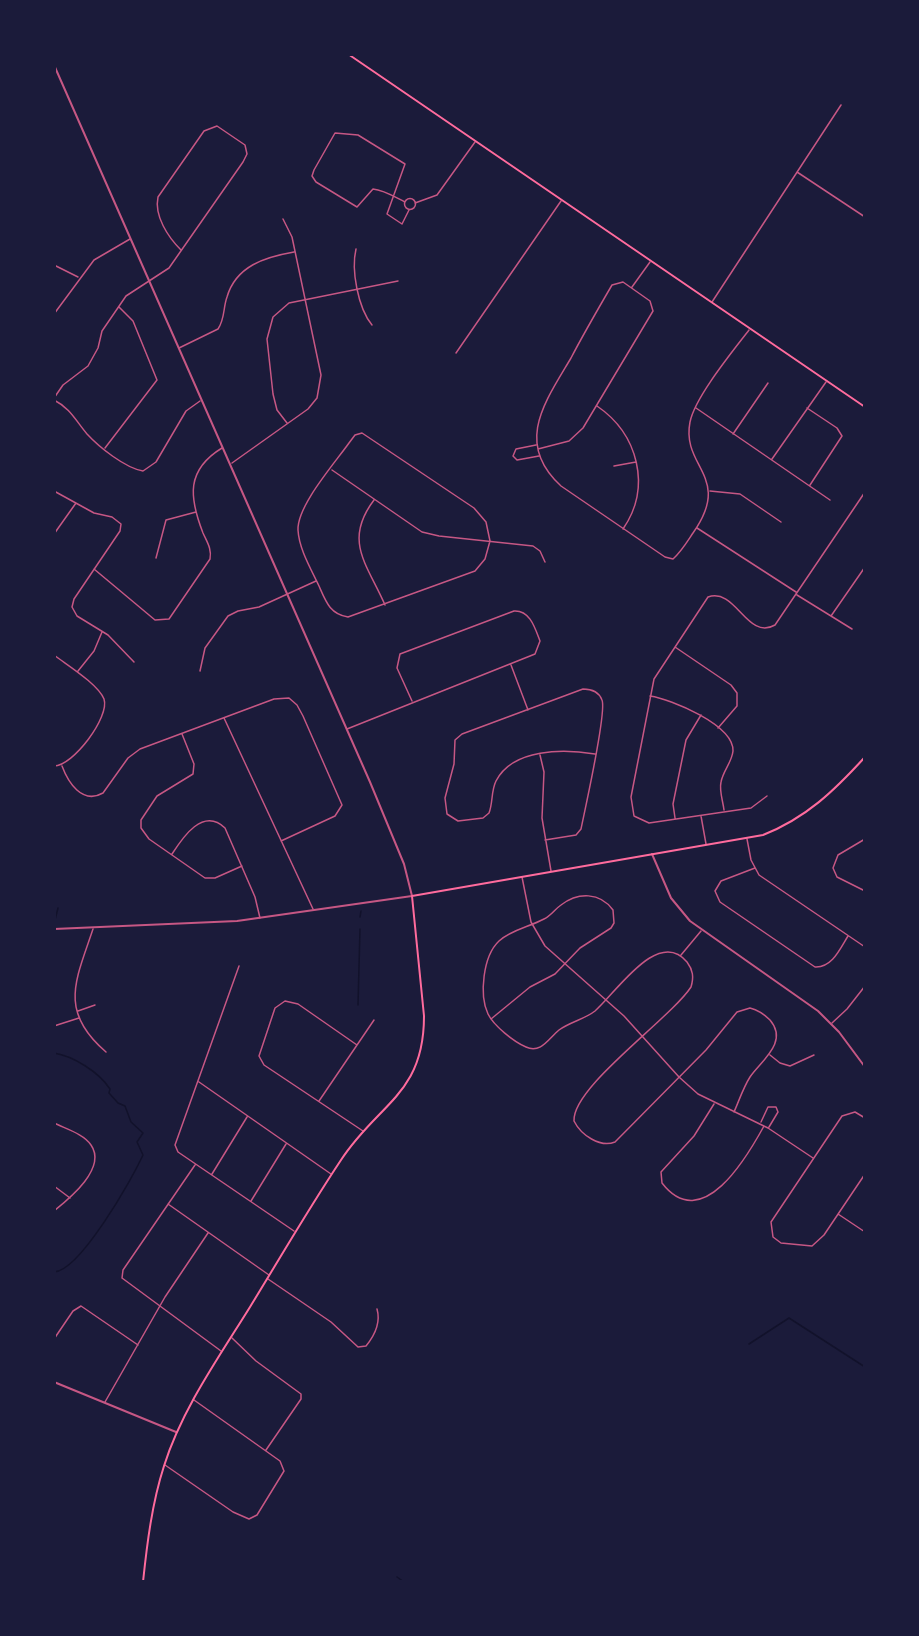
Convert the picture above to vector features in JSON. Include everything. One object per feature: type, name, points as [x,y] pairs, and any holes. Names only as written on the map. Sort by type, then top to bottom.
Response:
[{"type":"main road","points":[[348,54],[865,407]]},
{"type":"main road","points":[[143,1582],[155,1502],[164,1464],[194,1400],[332,1174],[364,1132],[405,1088],[416,1067],[422,1048],[424,1016],[412,896],[747,839],[779,828],[814,808],[865,757]]},
{"type":"street","points":[[54,65],[346,729],[404,864],[412,896],[212,923],[54,929]]},
{"type":"street","points":[[711,303],[841,105]]},
{"type":"street","points":[[182,250],[171,240],[156,208],[158,197],[204,131],[217,126],[245,145],[247,154],[182,250],[169,268],[133,290],[102,331],[93,359],[80,374],[63,385],[54,399],[73,413],[90,437],[134,468],[143,471],[151,468],[182,416],[202,400]]},
{"type":"street","points":[[392,196],[374,189],[357,207],[316,182],[312,176],[314,170],[335,133],[358,135],[405,164],[392,196],[387,214],[402,224],[408,210],[405,202],[392,196]]},
{"type":"street","points":[[415,203],[431,199],[439,193],[476,141]]},
{"type":"street","points":[[796,171],[865,217]]},
{"type":"street","points":[[405,202],[409,198],[415,203]]},
{"type":"street","points":[[456,353],[561,200]]},
{"type":"street","points":[[408,210],[414,208],[415,203]]},
{"type":"street","points":[[231,464],[308,409],[320,387],[321,375],[295,252],[289,225],[283,219]]},
{"type":"street","points":[[54,314],[98,255],[131,239]]},
{"type":"street","points":[[356,249],[353,261],[358,288],[366,318],[372,325]]},
{"type":"street","points":[[179,348],[218,329],[229,291],[248,268],[262,260],[295,252]]},
{"type":"street","points":[[632,288],[651,261]]},
{"type":"street","points":[[54,265],[79,278]]},
{"type":"street","points":[[288,424],[274,401],[268,330],[279,310],[289,303],[305,299],[398,281]]},
{"type":"street","points":[[538,449],[562,444],[577,435],[653,311],[651,301],[632,288],[618,281],[612,285],[546,402],[537,426],[537,445],[538,449],[540,456],[547,471],[561,486],[671,559],[676,557],[706,511],[710,491],[690,437],[690,426],[695,408],[750,329]]},
{"type":"street","points":[[105,448],[157,380],[133,321],[119,306]]},
{"type":"street","points":[[772,460],[826,381]]},
{"type":"street","points":[[734,434],[768,383]]},
{"type":"street","points":[[596,406],[619,424],[631,444],[637,461],[639,482],[635,508],[623,529]]},
{"type":"street","points":[[695,408],[830,500]]},
{"type":"street","points":[[807,408],[837,428],[842,436],[810,486]]},
{"type":"street","points":[[366,434],[474,508],[486,522],[490,541],[485,559],[469,575],[355,616],[341,616],[328,606],[300,543],[299,522],[304,507],[331,469],[355,435],[366,434]]},
{"type":"street","points":[[537,445],[514,450],[513,458],[517,460],[540,456]]},
{"type":"street","points":[[94,569],[155,620],[169,620],[210,559],[210,548],[197,512],[192,481],[209,458],[223,447]]},
{"type":"street","points":[[614,466],[637,461]]},
{"type":"street","points":[[331,469],[422,532],[439,536],[533,546],[540,551],[545,562]]},
{"type":"street","points":[[54,491],[94,513],[112,517],[121,524],[120,531],[74,599],[72,607],[77,616],[103,631],[134,662]]},
{"type":"street","points":[[710,491],[740,494],[781,522]]},
{"type":"street","points":[[767,796],[756,806],[675,819],[643,822],[632,812],[631,797],[654,680],[701,604],[711,595],[726,599],[762,629],[775,625],[865,492]]},
{"type":"street","points":[[375,500],[360,521],[358,536],[360,547],[385,606]]},
{"type":"street","points":[[54,534],[76,502]]},
{"type":"street","points":[[156,558],[166,520],[197,512]]},
{"type":"street","points":[[697,528],[831,617],[852,628]]},
{"type":"street","points":[[831,617],[865,567]]},
{"type":"street","points":[[200,671],[205,648],[228,616],[260,607],[316,581]]},
{"type":"street","points":[[346,729],[535,654],[540,645],[530,618],[519,610],[400,654],[397,668],[412,701]]},
{"type":"street","points":[[78,672],[93,651],[103,631]]},
{"type":"street","points":[[674,646],[730,685],[737,693],[737,706],[718,728]]},
{"type":"street","points":[[54,655],[78,672],[101,694],[104,711],[76,755],[62,766],[54,766]]},
{"type":"street","points":[[510,664],[528,710]]},
{"type":"street","points":[[545,840],[579,833],[595,754],[603,705],[598,694],[590,689],[583,689],[462,734],[455,740],[453,764],[445,798],[447,814],[458,821],[485,817],[491,809],[492,791],[500,775],[511,765],[540,754],[565,750],[595,754]]},
{"type":"street","points":[[650,695],[664,698],[701,715],[730,740],[733,751],[720,783],[725,811]]},
{"type":"street","points":[[62,766],[70,784],[81,793],[91,796],[100,795],[135,752],[283,697],[297,705],[341,801],[341,808],[335,816],[281,841]]},
{"type":"street","points":[[675,819],[673,804],[686,740],[701,715]]},
{"type":"street","points":[[224,718],[314,910]]},
{"type":"street","points":[[182,733],[194,764],[194,774],[157,796],[140,825],[143,833],[209,879],[242,866]]},
{"type":"street","points":[[540,754],[544,772],[542,813],[550,871]]},
{"type":"street","points":[[701,815],[706,846]]},
{"type":"street","points":[[172,855],[193,827],[213,821],[225,828],[255,897],[260,918]]},
{"type":"street","points":[[747,839],[755,868],[766,881],[865,947]]},
{"type":"street","points":[[865,839],[838,855],[833,868],[837,877],[865,891]]},
{"type":"street","points":[[652,854],[671,898],[702,931],[805,1002],[831,1024],[865,1067]]},
{"type":"street","points":[[755,868],[721,880],[715,891],[720,902],[815,967],[821,967],[830,962],[848,936]]},
{"type":"street","points":[[522,876],[532,925],[545,946],[606,1000],[679,1077],[714,1103],[768,1128],[813,1158]]},
{"type":"street","points":[[491,1019],[530,987],[555,974],[574,952],[611,928],[614,916],[610,906],[594,895],[566,901],[548,917],[504,937],[487,958],[484,978],[486,1006],[491,1019],[522,1046],[532,1049],[543,1046],[570,1023],[591,1014],[634,971],[661,952],[669,950],[681,955],[691,968],[691,987],[591,1088],[574,1115],[576,1125],[599,1143],[612,1143],[679,1077],[737,1012],[746,1008],[763,1014],[774,1025],[776,1042],[769,1055],[750,1077],[734,1112]]},
{"type":"street","points":[[93,928],[75,985],[77,1011],[86,1034],[106,1052]]},
{"type":"street","points":[[681,955],[702,931]]},
{"type":"street","points":[[239,966],[175,1145],[178,1152],[296,1232]]},
{"type":"street","points":[[831,1024],[847,1009],[865,986]]},
{"type":"street","points":[[357,1045],[293,1002],[282,1002],[275,1008],[260,1049],[261,1061],[364,1132]]},
{"type":"street","points":[[77,1011],[95,1005]]},
{"type":"street","points":[[54,1026],[79,1018]]},
{"type":"street","points":[[318,1102],[374,1020]]},
{"type":"street","points":[[769,1055],[784,1065],[790,1066],[814,1055]]},
{"type":"street","points":[[199,1082],[332,1174]]},
{"type":"street","points":[[714,1103],[694,1136],[661,1172],[662,1183],[680,1198],[694,1200],[702,1198],[722,1187],[741,1165],[764,1126]]},
{"type":"street","points":[[760,1124],[764,1111],[773,1106],[778,1112],[768,1128]]},
{"type":"street","points":[[865,1118],[855,1112],[845,1114],[771,1222],[770,1233],[781,1243],[810,1246],[824,1235],[865,1174]]},
{"type":"street","points":[[211,1175],[248,1116]]},
{"type":"street","points":[[54,1123],[86,1139],[94,1150],[91,1170],[70,1198],[54,1211]]},
{"type":"street","points":[[251,1201],[287,1143]]},
{"type":"street","points":[[195,1164],[123,1270],[122,1278],[222,1352]]},
{"type":"street","points":[[54,1186],[70,1198]]},
{"type":"street","points":[[168,1204],[331,1322],[358,1347],[366,1346],[373,1336],[379,1317],[377,1309]]},
{"type":"street","points":[[838,1213],[865,1232]]},
{"type":"street","points":[[105,1403],[160,1308],[208,1233]]},
{"type":"street","points":[[54,1340],[78,1306],[85,1307],[138,1345]]},
{"type":"street","points":[[231,1337],[256,1362],[301,1394],[301,1399],[266,1450]]},
{"type":"street","points":[[54,1382],[178,1432]]},
{"type":"street","points":[[164,1464],[233,1512],[249,1519],[257,1515],[284,1472],[280,1461],[194,1400]]},
{"type":"waterway","points":[[54,924],[58,908]]},
{"type":"waterway","points":[[360,917],[361,911]]},
{"type":"waterway","points":[[358,1005],[360,929]]},
{"type":"waterway","points":[[54,1053],[77,1061],[99,1077],[110,1089],[109,1093],[118,1103],[125,1106],[131,1122],[143,1133],[137,1142],[143,1155],[117,1202],[91,1241],[77,1257],[65,1268],[54,1272]]},
{"type":"waterway","points":[[749,1344],[789,1318],[865,1367]]},
{"type":"waterway","points":[[397,1577],[404,1582]]}]
